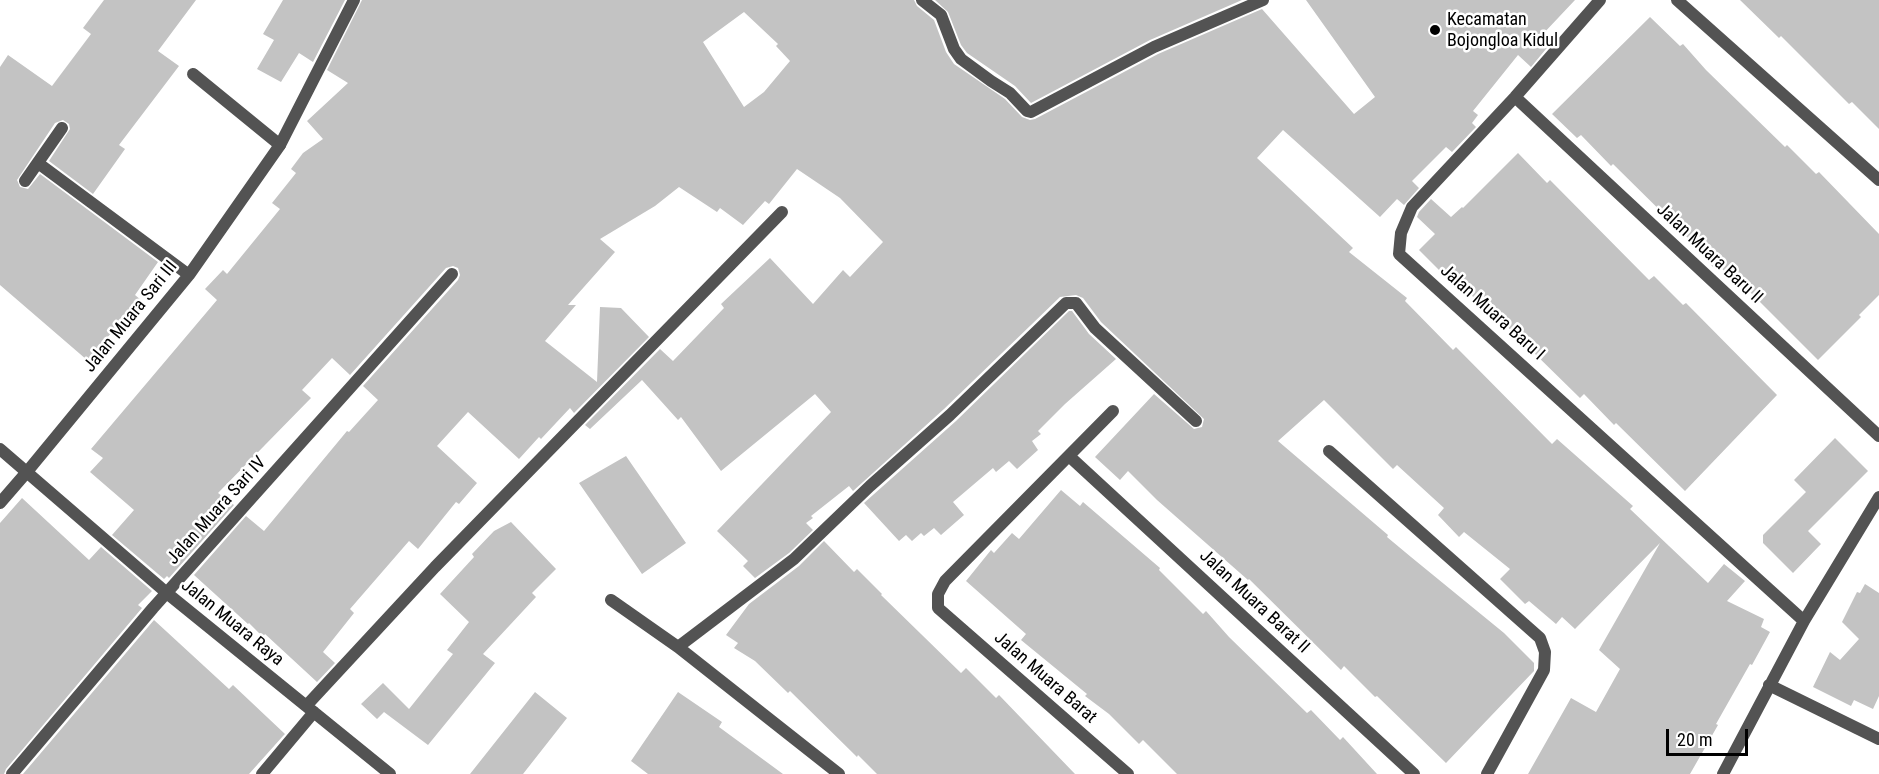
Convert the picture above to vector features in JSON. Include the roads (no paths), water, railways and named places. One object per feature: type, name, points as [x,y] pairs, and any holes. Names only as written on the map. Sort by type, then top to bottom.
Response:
[{"type":"street","name":"Jalan Muara Sari III","points":[[0,503],[189,275],[280,145],[354,0]]},
{"type":"street","points":[[922,0],[941,15],[954,49],[961,59],[1011,93],[1027,111],[1031,112],[1154,47],[1263,0]]},
{"type":"street","name":"Jalan Muara Baru I","points":[[1600,0],[1515,97],[1412,207],[1401,233],[1399,254],[1804,621]]},
{"type":"street","points":[[1677,0],[1879,180]]},
{"type":"street","points":[[193,74],[280,145]]},
{"type":"street","name":"Jalan Muara Baru II","points":[[1515,97],[1879,436]]},
{"type":"street","points":[[25,181],[62,128]]},
{"type":"street","points":[[38,163],[189,275]]},
{"type":"street","points":[[262,774],[310,709],[435,567],[782,212]]},
{"type":"street","name":"Jalan Muara Sari IV","points":[[12,774],[168,594],[452,274]]},
{"type":"street","points":[[678,647],[794,559],[870,486],[950,415],[1066,303],[1076,303],[1095,328],[1196,422]]},
{"type":"street","points":[[1070,456],[1113,411]]},
{"type":"street","name":"Jalan Muara Raya","points":[[0,449],[168,594],[390,774]]},
{"type":"street","points":[[1329,451],[1540,638],[1545,652],[1544,670],[1487,774]]},
{"type":"street","name":"Jalan Muara Barat","points":[[1070,456],[945,581],[938,594],[938,609],[1128,774]]},
{"type":"street","name":"Jalan Muara Barat II","points":[[1070,456],[1414,774]]},
{"type":"street","points":[[1723,774],[1804,621],[1879,497]]},
{"type":"street","points":[[610,600],[678,647],[839,774]]},
{"type":"street","points":[[1769,686],[1879,739]]},
{"type":"place","name":"Kecamatan Bojongloa Kidul","points":[[1435,30]]}]
